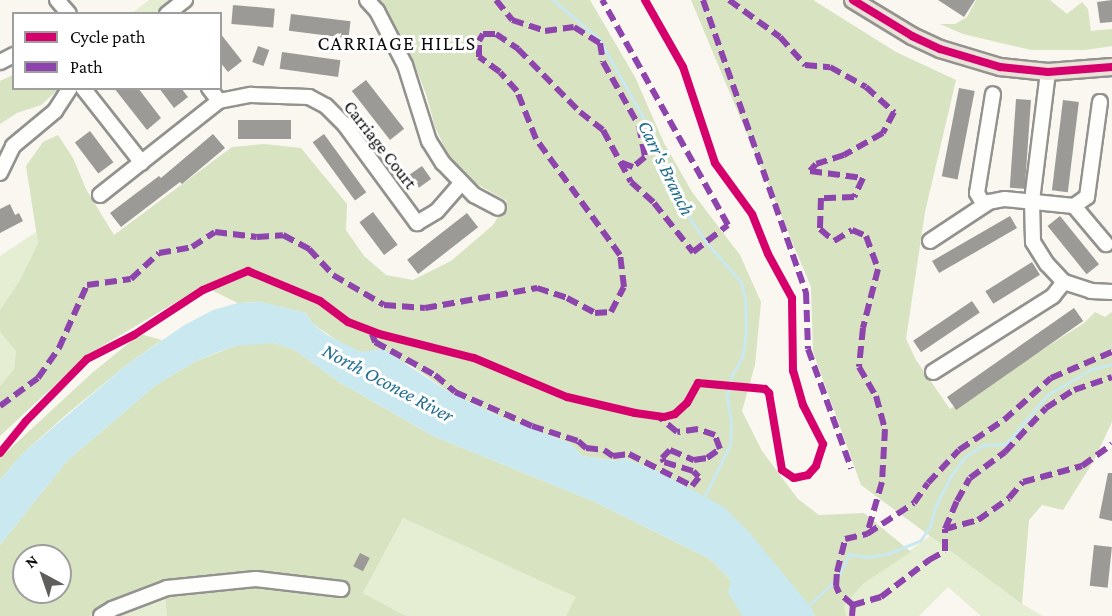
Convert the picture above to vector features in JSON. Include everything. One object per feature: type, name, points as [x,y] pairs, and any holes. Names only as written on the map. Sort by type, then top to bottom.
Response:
[{"type":"main road","points":[[853,0],[912,36],[940,49],[1000,67],[1048,72],[1112,67]]},
{"type":"street","points":[[57,0],[67,12]]},
{"type":"street","points":[[170,12],[185,0]]},
{"type":"street","points":[[367,0],[377,11],[405,65],[429,141],[443,164],[474,195],[498,208]]},
{"type":"street","points":[[1048,72],[1032,200],[1033,243],[1047,264],[1064,282],[1091,291],[1112,292]]},
{"type":"street","points":[[0,173],[13,146],[55,111],[69,90]]},
{"type":"street","points":[[86,90],[142,163]]},
{"type":"street","points":[[210,90],[219,102]]},
{"type":"street","name":"Carriage Court","points":[[100,195],[219,102],[251,95],[280,94],[309,97],[326,106],[345,125],[417,224],[437,211],[461,183]]},
{"type":"street","points":[[984,205],[977,193],[993,94]]},
{"type":"street","points":[[930,242],[984,205],[1005,199],[1074,206],[1088,197],[1100,102]]},
{"type":"street","points":[[1074,206],[1106,244]]},
{"type":"street","points":[[933,372],[1053,296],[1064,282]]},
{"type":"street","points":[[101,616],[112,609],[167,588],[256,579],[341,589]]},
{"type":"green space","points":[[149,0],[173,0],[156,12],[133,12]]},
{"type":"green space","points":[[377,0],[590,0],[635,77],[664,143],[692,192],[740,255],[761,302],[755,365],[742,411],[762,451],[798,499],[819,515],[864,513],[911,552],[864,583],[844,606],[846,616],[815,616],[659,472],[624,458],[618,461],[582,456],[570,443],[505,419],[452,394],[412,366],[376,351],[361,352],[341,343],[313,324],[306,313],[261,302],[238,303],[203,286],[87,355],[0,436],[0,386],[14,369],[16,351],[0,332],[0,310],[20,280],[38,243],[26,166],[43,142],[58,135],[73,158],[86,189],[114,235],[232,147],[264,144],[301,148],[347,204],[346,230],[364,256],[386,275],[413,280],[451,261],[493,225],[507,201],[466,178],[449,157],[435,127],[426,94],[408,48]]},
{"type":"green space","points":[[691,0],[813,0],[896,52],[956,80],[925,212],[906,339],[916,360],[950,409],[1084,323],[1095,312],[1105,317],[1112,312],[1112,422],[1093,462],[1063,510],[1042,505],[1029,520],[1022,604],[861,485],[813,352],[811,287]]},
{"type":"green space","points":[[976,0],[1050,0],[1067,14],[1082,2],[1088,9],[1091,31],[1112,29],[1112,46],[1085,50],[1031,50],[963,34],[940,24],[955,24],[967,17]]},
{"type":"green space","points":[[12,75],[12,90],[58,90],[41,105],[17,113],[0,124],[0,81]]},
{"type":"green space","points":[[36,232],[38,243],[20,280],[0,310],[0,256]]},
{"type":"green space","points":[[0,332],[16,351],[14,369],[0,386]]},
{"type":"green space","points":[[140,334],[162,340],[125,366],[67,414],[21,455],[0,480],[0,458],[92,373]]},
{"type":"green space","points":[[253,343],[274,343],[295,350],[339,382],[433,436],[595,502],[710,559],[731,580],[743,616],[566,616],[576,597],[403,518],[363,593],[406,616],[167,616],[164,587],[144,589],[89,616],[0,616],[0,545],[67,461],[156,385],[196,361],[235,346]]},
{"type":"green space","points":[[403,518],[577,597],[566,616],[406,616],[363,593]]},
{"type":"green space","points":[[930,536],[1022,604],[1043,616],[981,616],[948,587],[919,616],[846,616],[844,606],[864,583]]},
{"type":"green space","points":[[164,587],[167,616],[89,616],[144,589]]},
{"type":"water","name":"North Oconee River","points":[[261,302],[306,313],[313,324],[327,335],[361,352],[383,349],[452,394],[505,419],[570,443],[582,456],[617,461],[624,458],[659,472],[724,507],[748,531],[809,605],[815,616],[743,616],[728,593],[731,580],[710,559],[595,502],[433,436],[339,382],[295,350],[274,343],[235,346],[218,352],[196,361],[156,385],[67,461],[0,545],[0,480],[21,455],[125,366],[183,326],[213,310],[238,303]]},
{"type":"building","points":[[938,0],[975,0],[964,17]]},
{"type":"building","points":[[1112,0],[1112,22],[1100,23],[1097,2]]},
{"type":"building","points":[[233,5],[275,9],[273,28],[231,24]]},
{"type":"building","points":[[291,14],[351,21],[348,38],[289,31]]},
{"type":"building","points":[[222,36],[242,61],[228,72],[222,64]]},
{"type":"building","points":[[258,46],[269,50],[263,66],[252,62]]},
{"type":"building","points":[[282,52],[340,60],[338,77],[280,69]]},
{"type":"building","points":[[366,80],[404,129],[390,140],[352,91]]},
{"type":"building","points":[[959,88],[975,91],[958,179],[942,176]]},
{"type":"building","points":[[116,90],[140,90],[161,118],[147,130]]},
{"type":"building","points":[[160,90],[183,90],[188,97],[174,108]]},
{"type":"building","points":[[1016,99],[1031,100],[1025,189],[1010,188]]},
{"type":"building","points":[[1063,100],[1079,102],[1068,192],[1052,190]]},
{"type":"building","points":[[238,120],[291,120],[291,139],[238,139]]},
{"type":"building","points":[[90,131],[113,162],[98,174],[75,142]]},
{"type":"building","points":[[213,134],[225,148],[182,184],[180,182],[121,227],[110,213],[159,176],[161,178]]},
{"type":"building","points":[[324,134],[366,192],[355,200],[313,142]]},
{"type":"building","points":[[422,166],[431,179],[419,188],[410,175]]},
{"type":"building","points":[[10,204],[15,215],[19,213],[23,221],[0,233],[0,209]]},
{"type":"building","points":[[373,212],[398,245],[384,255],[359,222]]},
{"type":"building","points":[[467,213],[478,227],[418,274],[407,260]]},
{"type":"building","points":[[1010,216],[1017,228],[939,273],[932,261]]},
{"type":"building","points":[[1060,216],[1099,264],[1087,274],[1048,226]]},
{"type":"building","points":[[1032,262],[1040,275],[993,304],[985,291]]},
{"type":"building","points":[[972,301],[980,313],[921,352],[913,341]]},
{"type":"building","points":[[1074,308],[1083,321],[956,410],[947,397]]},
{"type":"building","points":[[1108,473],[1112,473],[1112,521],[1099,518]]},
{"type":"building","points":[[1094,545],[1112,547],[1108,588],[1090,586]]},
{"type":"building","points":[[360,553],[370,558],[363,571],[353,566]]},
{"type":"waterway","name":"Carr's Branch","points":[[553,0],[599,39],[646,123],[677,200],[706,242],[741,282],[745,298],[746,330],[742,357],[731,377],[727,397],[731,421],[730,445],[703,499]]},
{"type":"waterway","points":[[806,616],[809,605],[836,580],[849,554],[866,557],[887,554],[920,541],[930,526],[935,507],[952,474],[965,457],[983,445],[1006,444],[1047,395],[1092,369],[1112,364]]},
{"type":"marked path","points":[[496,0],[512,20],[545,31],[574,27],[600,43],[603,62],[639,126],[645,157],[633,167],[620,162]]},
{"type":"marked path","points":[[0,406],[38,378],[59,348],[87,285],[131,279],[159,253],[192,247],[215,232],[257,237],[283,235],[309,249],[333,275],[384,305],[425,308],[537,288],[567,298],[595,313],[611,312],[624,287],[620,255],[536,139],[517,91],[500,72],[479,57],[479,41],[483,34],[496,34],[518,49],[580,112],[603,130],[631,182],[654,203],[693,252],[728,225],[602,0]]},
{"type":"marked path","points":[[703,0],[806,292],[808,349],[851,468]]},
{"type":"marked path","points":[[729,0],[780,37],[805,65],[830,67],[866,87],[894,112],[883,133],[844,155],[816,164],[810,171],[863,178],[854,197],[821,198],[820,229],[834,241],[852,230],[866,236],[878,269],[863,328],[859,367],[876,396],[885,429],[882,482],[867,534]]},
{"type":"marked path","points":[[372,334],[375,342],[435,375],[455,392],[532,426],[578,441],[586,448],[604,450],[613,456],[629,454],[692,486],[699,477],[693,471],[664,462],[662,458],[670,450],[694,460],[707,458],[720,449],[715,435],[698,429],[677,432],[659,417]]},
{"type":"marked path","points":[[853,605],[839,593],[836,586],[845,539],[867,534],[914,503],[928,483],[959,450],[1004,420],[1051,378],[1112,352]]},
{"type":"marked path","points":[[852,616],[853,605],[881,597],[929,560],[945,551],[945,529],[970,478],[1005,452],[1046,408],[1074,390],[1112,377]]},
{"type":"marked path","points":[[945,529],[978,520],[1009,498],[1023,482],[1082,466],[1112,444]]},
{"type":"cycle path","points":[[0,453],[26,421],[87,359],[134,335],[203,290],[248,271],[320,301],[348,322],[379,334],[474,358],[567,397],[635,413],[664,417],[675,414],[687,403],[698,383],[765,389],[769,393],[782,470],[794,478],[808,475],[816,466],[823,444],[803,405],[793,371],[792,298],[768,254],[752,214],[715,163],[683,67],[645,0]]},
{"type":"cycle path","points":[[853,0],[912,36],[940,49],[1000,67],[1048,72],[1112,67]]},
{"type":"district","name":"CARRIAGE HILLS","points":[[397,43]]}]
